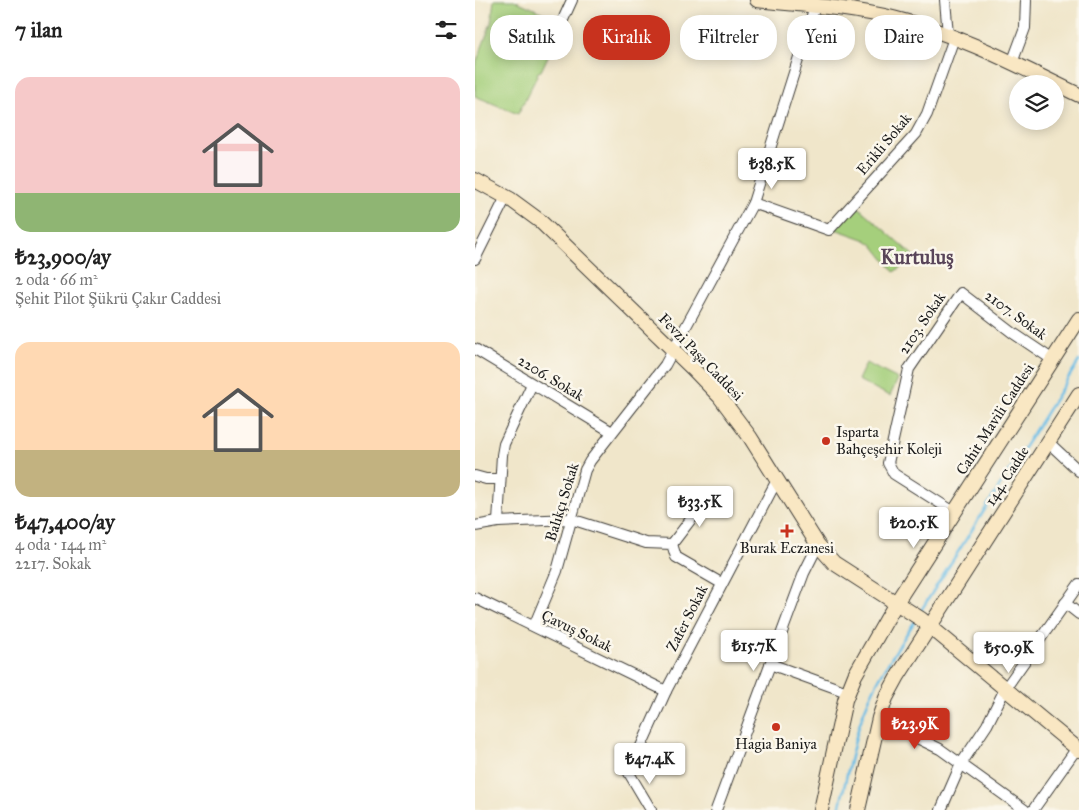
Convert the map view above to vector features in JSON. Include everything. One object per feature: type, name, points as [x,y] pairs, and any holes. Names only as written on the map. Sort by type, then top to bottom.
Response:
[{"type":"street","points":[[565,15],[572,0]]},
{"type":"street","points":[[757,0],[815,6],[893,18],[951,36],[1079,95]]},
{"type":"street","points":[[945,0],[951,36]]},
{"type":"street","points":[[1012,63],[1025,28],[1026,0]]},
{"type":"street","name":"Balıkçı Sokak","points":[[534,626],[557,571],[585,470],[612,432],[658,375],[753,203],[815,6]]},
{"type":"street","name":"Erikli Sokak","points":[[753,203],[829,230],[921,125],[951,36]]},
{"type":"street","name":"Fevzi Paşa Caddesi","points":[[475,180],[526,209],[540,221],[707,383],[736,418],[827,556],[842,570],[925,623],[1078,749]]},
{"type":"street","points":[[475,259],[506,197]]},
{"type":"street","name":"2107. Sokak","points":[[961,293],[1013,333],[1053,360]]},
{"type":"street","name":"2103. Sokak","points":[[954,512],[894,474],[888,460],[909,369],[961,293]]},
{"type":"street","name":"Cahit Mavili Caddesi","points":[[821,810],[847,692],[855,675],[900,606],[954,512],[1079,319]]},
{"type":"street","name":"2206. Sokak","points":[[475,349],[612,432]]},
{"type":"street","points":[[498,522],[504,444],[532,384]]},
{"type":"street","name":"144. Cadde","points":[[858,810],[878,719],[891,687],[925,623],[1049,442],[1079,394]]},
{"type":"street","points":[[1049,442],[1079,471]]},
{"type":"street","points":[[475,476],[486,479],[501,478]]},
{"type":"street","name":"Zafer Sokak","points":[[651,810],[629,773],[666,691],[721,583],[777,480]]},
{"type":"street","points":[[708,497],[673,544],[676,557],[721,583]]},
{"type":"street","points":[[475,526],[498,522],[571,519],[646,543],[673,544]]},
{"type":"street","points":[[716,810],[804,573],[818,545]]},
{"type":"street","points":[[941,810],[961,764],[987,725],[1005,690],[1079,584]]},
{"type":"street","name":"Çavuş Sokak","points":[[475,598],[666,691]]},
{"type":"street","points":[[1065,602],[1079,614]]},
{"type":"street","points":[[770,664],[847,692]]},
{"type":"street","points":[[878,719],[941,749],[1025,810]]},
{"type":"street","points":[[1033,810],[1078,749]]},
{"type":"green space","points":[[494,0],[514,0],[548,15],[492,15]]},
{"type":"green space","points":[[490,26],[490,60],[546,60],[541,71],[538,72],[518,114],[475,96],[475,66]]},
{"type":"green space","points":[[857,206],[915,257],[894,272],[873,245],[866,240],[835,229]]},
{"type":"green space","points":[[866,363],[898,379],[890,396],[858,380]]},
{"type":"waterway","points":[[920,612],[1079,361]]},
{"type":"waterway","points":[[839,810],[854,744],[865,709],[884,670],[915,621]]},
{"type":"place","name":"Isparta Bahçeşehir Koleji","points":[[826,441]]},
{"type":"place","name":"Burak Eczanesi","points":[[787,531]]},
{"type":"place","name":"Hagia Baniya","points":[[776,727]]},
{"type":"district","name":"Kurtuluş","points":[[917,257]]}]
